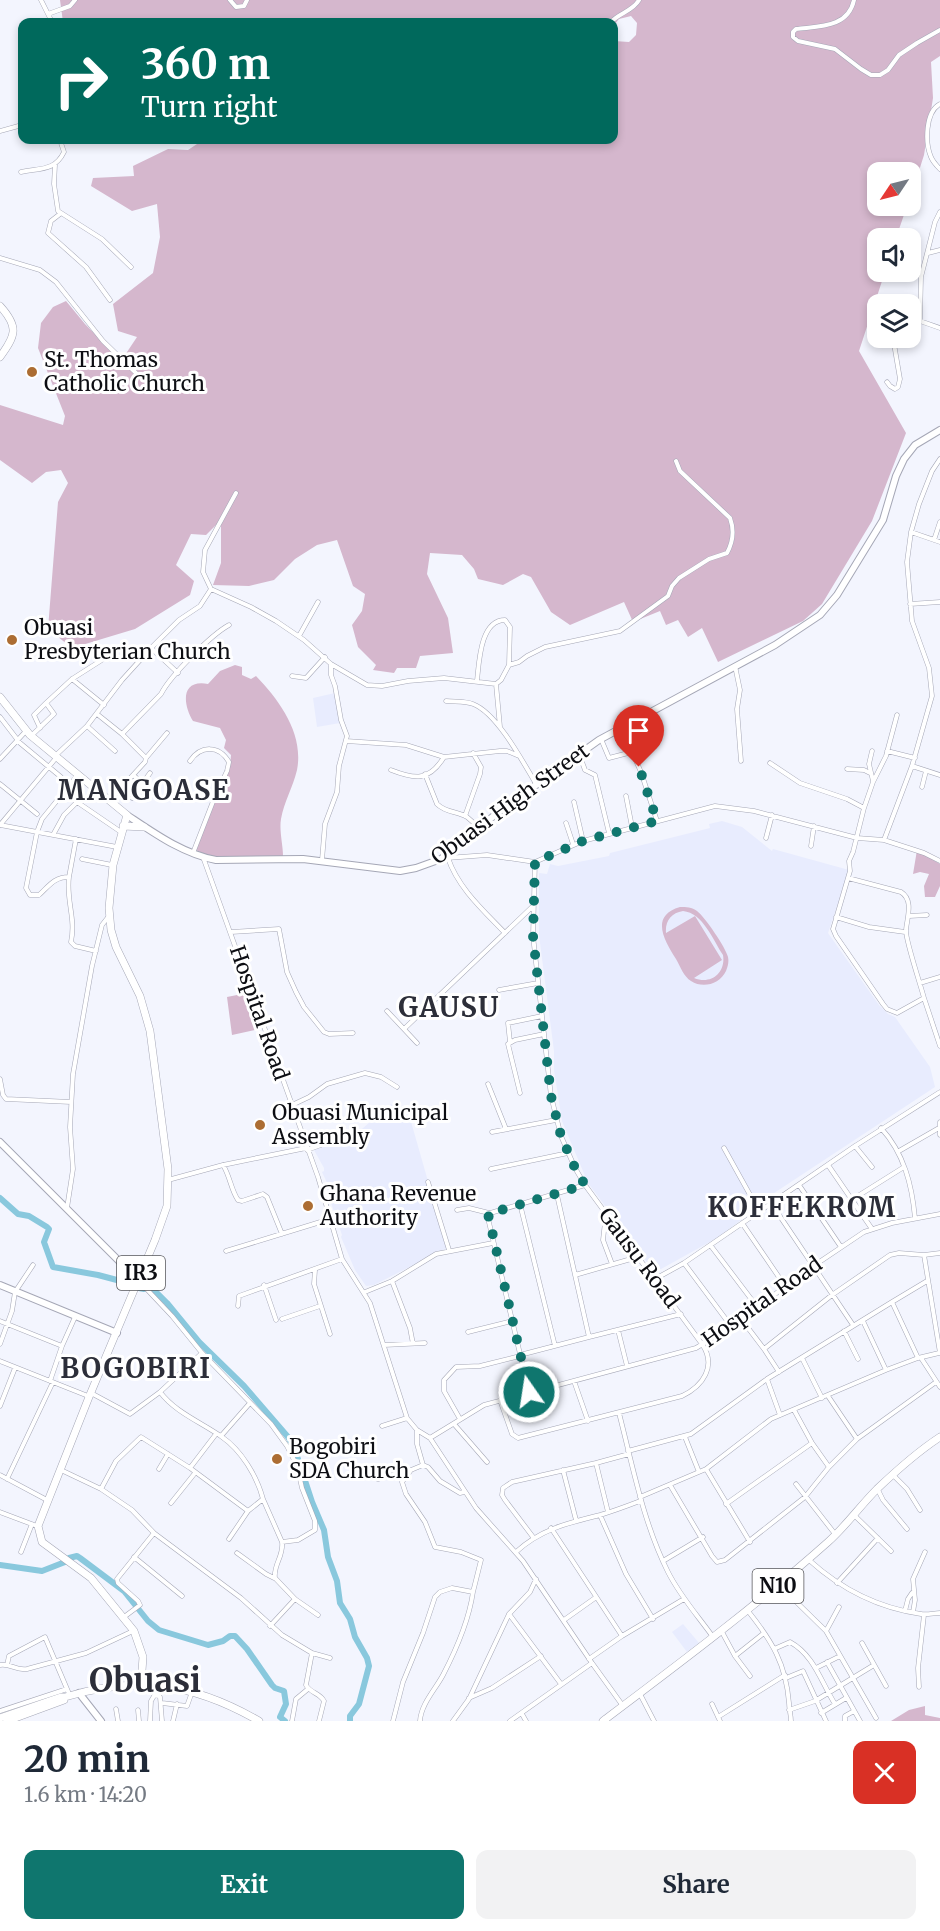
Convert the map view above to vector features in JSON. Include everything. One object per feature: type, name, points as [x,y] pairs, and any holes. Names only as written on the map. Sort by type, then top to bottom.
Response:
[{"type":"main road","points":[[0,306],[14,326],[11,341],[0,357]]},
{"type":"main road","name":"Obuasi High Street","points":[[0,697],[29,734],[127,815]]},
{"type":"main road","name":"IR3","points":[[35,1525],[165,1216],[168,1169],[148,1022],[140,996],[116,946],[110,916],[110,884],[113,865],[127,815]]},
{"type":"main road","points":[[122,829],[144,827]]},
{"type":"main road","name":"N10","points":[[609,1719],[779,1585],[836,1535],[878,1489],[917,1452],[940,1437]]},
{"type":"main road","points":[[35,1525],[42,1542],[91,1578],[134,1631],[141,1647],[143,1669],[141,1684]]},
{"type":"main road","points":[[123,1685],[136,1678],[143,1669]]},
{"type":"main road","points":[[143,1669],[156,1685]]},
{"type":"main road","points":[[0,1718],[67,1694],[141,1684],[192,1692],[224,1703],[259,1721]]},
{"type":"main road","points":[[7,1721],[63,1701],[67,1694]]},
{"type":"street","points":[[40,0],[50,18]]},
{"type":"street","points":[[48,14],[70,6],[75,0]]},
{"type":"street","points":[[230,0],[236,7],[241,8],[247,0]]},
{"type":"street","points":[[615,18],[633,7],[639,0]]},
{"type":"street","points":[[854,0],[851,10],[844,19],[796,29],[793,37],[798,41],[835,49],[871,75],[880,75],[888,70],[899,56],[940,30]]},
{"type":"street","points":[[940,104],[931,114],[928,132],[930,157],[940,169]]},
{"type":"street","points":[[0,131],[18,126]]},
{"type":"street","points":[[21,172],[60,162],[64,152],[61,144]]},
{"type":"street","points":[[55,165],[54,184],[60,214],[102,239],[131,267]]},
{"type":"street","points":[[921,294],[921,277],[935,222],[940,212]]},
{"type":"street","points":[[60,214],[51,221],[48,233],[86,267],[110,300]]},
{"type":"street","points":[[928,253],[940,250]]},
{"type":"street","points":[[0,258],[40,270],[56,282],[103,341],[137,374]]},
{"type":"street","points":[[921,321],[940,328]]},
{"type":"street","points":[[887,382],[890,386],[898,387],[900,378],[895,348]]},
{"type":"street","name":"Obuasi High Street","points":[[127,815],[144,827],[193,853],[223,860],[322,860],[400,871],[445,858],[478,828],[601,739],[800,630],[826,609],[883,520],[896,476],[904,459],[915,445],[940,430]]},
{"type":"street","points":[[884,840],[915,758],[932,696],[929,668],[914,631],[907,561],[911,532],[919,504],[932,471],[940,459]]},
{"type":"street","points":[[509,665],[545,647],[620,631],[668,596],[672,586],[679,578],[709,559],[727,553],[733,527],[730,518],[680,471],[676,461]]},
{"type":"street","points":[[236,493],[205,550],[203,572],[211,589],[251,607],[299,636],[331,664],[367,685],[381,687],[433,678],[496,684],[501,680],[509,665],[510,627],[505,620],[493,624],[484,637],[477,681]]},
{"type":"street","points":[[934,540],[940,522]]},
{"type":"street","points":[[911,532],[940,542]]},
{"type":"street","points":[[117,847],[0,825],[56,757],[87,726],[122,680],[179,620],[200,606],[211,589]]},
{"type":"street","points":[[299,636],[318,602]]},
{"type":"street","points":[[910,604],[940,602]]},
{"type":"street","points":[[122,734],[161,694],[165,686],[195,653],[229,625]]},
{"type":"street","points":[[151,648],[178,673]]},
{"type":"street","points":[[40,728],[34,715],[72,679],[105,657]]},
{"type":"street","points":[[292,676],[306,678],[325,657]]},
{"type":"street","points":[[322,860],[325,824],[337,792],[339,766],[346,741],[346,732],[331,675],[331,664]]},
{"type":"street","points":[[735,666],[740,690],[737,709],[741,761]]},
{"type":"street","points":[[72,679],[104,705]]},
{"type":"street","points":[[496,684],[500,727]]},
{"type":"street","points":[[446,701],[475,705],[500,727],[536,784]]},
{"type":"street","points":[[0,759],[18,740],[40,728],[54,714],[46,703]]},
{"type":"street","points":[[97,714],[122,734],[146,758]]},
{"type":"street","points":[[897,715],[887,751],[864,808],[849,861],[848,878],[833,929],[887,1010],[897,1013],[924,998]]},
{"type":"street","points":[[0,717],[18,740],[61,777]]},
{"type":"street","points":[[87,726],[115,751]]},
{"type":"street","points":[[109,801],[145,762],[167,733]]},
{"type":"street","points":[[601,739],[609,758],[632,752],[657,821]]},
{"type":"street","points":[[346,741],[406,745],[444,758],[507,751],[519,756]]},
{"type":"street","points":[[190,761],[196,752],[205,749],[219,752],[229,762],[193,853]]},
{"type":"street","points":[[872,751],[869,764],[873,782]]},
{"type":"street","points":[[887,751],[915,758]]},
{"type":"street","points":[[465,816],[481,767],[473,753]]},
{"type":"street","points":[[579,754],[585,770],[595,775],[609,833]]},
{"type":"street","points":[[391,770],[410,777],[425,774],[438,767],[444,758]]},
{"type":"street","points":[[770,763],[800,783],[847,799],[864,808]]},
{"type":"street","points":[[912,766],[940,775]]},
{"type":"street","points":[[847,770],[864,770],[871,773]]},
{"type":"street","points":[[921,787],[926,771]]},
{"type":"street","points":[[132,798],[150,773]]},
{"type":"street","points":[[425,774],[437,804],[445,810],[465,816],[478,828]]},
{"type":"street","points":[[133,775],[161,799],[170,792]]},
{"type":"street","points":[[69,877],[60,877],[53,881],[39,895],[30,895],[26,888],[37,832],[47,811],[77,776]]},
{"type":"street","points":[[0,784],[37,814]]},
{"type":"street","points":[[626,796],[632,827]]},
{"type":"street","points":[[53,835],[64,815],[77,802],[122,829]]},
{"type":"street","points":[[574,802],[583,841]]},
{"type":"street","points":[[505,933],[462,884],[445,858],[487,855],[535,862],[573,844],[715,806],[772,814],[857,837],[884,840],[924,853],[940,861]]},
{"type":"street","points":[[766,838],[772,814]]},
{"type":"street","points":[[566,823],[573,844]]},
{"type":"street","points":[[811,846],[814,826]]},
{"type":"street","points":[[76,839],[69,877],[68,898],[73,916],[71,942],[75,946],[96,951]]},
{"type":"street","points":[[454,849],[458,856]]},
{"type":"street","name":"Hospital Road","points":[[202,856],[318,1177],[342,1259],[370,1303],[407,1418],[417,1430],[430,1438],[484,1405],[694,1349],[742,1320],[841,1246],[872,1229],[940,1214]]},
{"type":"street","points":[[82,859],[113,865]]},
{"type":"street","name":"Gausu Road","points":[[500,1400],[512,1434],[518,1438],[682,1396],[704,1381],[708,1362],[707,1352],[702,1344],[585,1185],[568,1153],[556,1120],[533,936],[535,862]]},
{"type":"street","points":[[848,878],[904,894],[907,897],[909,916],[905,932],[940,1046]]},
{"type":"street","points":[[404,1029],[533,907]]},
{"type":"street","points":[[909,916],[927,915]]},
{"type":"street","points":[[67,1209],[73,1169],[70,1102],[73,1074],[102,925],[110,916]]},
{"type":"street","points":[[836,917],[869,927],[905,932]]},
{"type":"street","points":[[231,932],[279,929],[287,972],[304,1007],[324,1032],[329,1034],[353,1033]]},
{"type":"street","points":[[920,983],[940,977]]},
{"type":"street","points":[[499,990],[538,983]]},
{"type":"street","points":[[387,1011],[417,1042]]},
{"type":"street","points":[[520,1093],[508,1047],[510,1042],[508,1023],[542,1016]]},
{"type":"street","points":[[510,1042],[544,1034]]},
{"type":"street","points":[[292,1106],[323,1085],[365,1074],[381,1077],[397,1087]]},
{"type":"street","points":[[0,1078],[6,1099],[70,1102]]},
{"type":"street","points":[[488,1084],[506,1129]]},
{"type":"street","points":[[655,1279],[711,1246],[881,1128],[940,1092]]},
{"type":"street","points":[[492,1132],[556,1120]]},
{"type":"street","points":[[940,1122],[940,1135]]},
{"type":"street","points":[[881,1128],[899,1151],[912,1192],[915,1218]]},
{"type":"street","points":[[899,1151],[939,1128]]},
{"type":"street","points":[[168,1180],[223,1165],[307,1149],[354,1133]]},
{"type":"street","points":[[0,1142],[172,1316],[202,1353],[271,1424],[287,1446],[297,1466],[315,1527],[314,1531],[298,1540],[282,1542]]},
{"type":"street","points":[[855,1146],[872,1167]]},
{"type":"street","points":[[724,1148],[759,1211]]},
{"type":"street","points":[[491,1169],[568,1153]]},
{"type":"street","points":[[223,1165],[238,1200],[242,1201],[263,1194],[267,1197],[282,1234]]},
{"type":"street","points":[[828,1165],[872,1229]]},
{"type":"street","points":[[853,1199],[904,1167]]},
{"type":"street","points":[[428,1182],[449,1250]]},
{"type":"street","points":[[457,1210],[468,1208],[489,1213],[585,1185]]},
{"type":"street","points":[[799,1185],[841,1246]]},
{"type":"street","points":[[557,1195],[589,1337]]},
{"type":"street","points":[[520,1203],[555,1346]]},
{"type":"street","points":[[771,1203],[853,1326]]},
{"type":"street","points":[[489,1213],[487,1217],[529,1392]]},
{"type":"street","points":[[606,1214],[603,1240],[612,1264]]},
{"type":"street","points":[[226,1251],[330,1219]]},
{"type":"street","points":[[742,1223],[785,1286]]},
{"type":"street","points":[[365,1292],[392,1281],[436,1254],[493,1243]]},
{"type":"street","points":[[711,1246],[758,1308]]},
{"type":"street","points":[[764,1349],[832,1295],[892,1254],[940,1253]]},
{"type":"street","points":[[516,1551],[551,1528],[608,1512],[706,1469],[763,1424],[780,1415],[886,1370],[939,1353],[924,1255]]},
{"type":"street","points":[[576,1275],[638,1257]]},
{"type":"street","points":[[238,1306],[239,1296],[264,1285],[315,1270],[342,1259]]},
{"type":"street","points":[[684,1263],[730,1326]]},
{"type":"street","points":[[0,1344],[8,1323],[15,1292],[33,1265]]},
{"type":"street","points":[[315,1270],[314,1284],[330,1334]]},
{"type":"street","points":[[392,1281],[410,1328],[413,1344]]},
{"type":"street","points":[[533,1538],[502,1495],[503,1488],[520,1480],[596,1463],[685,1437],[767,1379],[927,1281]]},
{"type":"street","points":[[0,1285],[117,1333]]},
{"type":"street","points":[[264,1285],[276,1320]]},
{"type":"street","points":[[892,1302],[920,1358],[940,1388]]},
{"type":"street","points":[[282,1319],[320,1306]]},
{"type":"street","points":[[460,1419],[444,1391],[444,1380],[456,1367],[480,1366],[681,1314]]},
{"type":"street","points":[[7,1479],[51,1382],[62,1346],[75,1317]]},
{"type":"street","points":[[742,1320],[778,1372]]},
{"type":"street","points":[[0,1321],[62,1346]]},
{"type":"street","points":[[863,1321],[886,1370]]},
{"type":"street","points":[[468,1332],[512,1322]]},
{"type":"street","points":[[618,1330],[627,1366]]},
{"type":"street","points":[[844,1331],[858,1359]]},
{"type":"street","points":[[384,1345],[425,1343]]},
{"type":"street","points":[[0,1361],[90,1395],[130,1414],[160,1392],[202,1353]]},
{"type":"street","points":[[802,1358],[822,1398]]},
{"type":"street","points":[[0,1404],[15,1368]]},
{"type":"street","points":[[767,1379],[780,1415]]},
{"type":"street","points":[[574,1380],[588,1421]]},
{"type":"street","points":[[670,1485],[703,1537],[712,1556],[717,1562],[725,1560],[806,1497],[829,1467],[857,1438],[936,1382]]},
{"type":"street","points":[[160,1392],[171,1404],[221,1436],[240,1455],[250,1470],[282,1542],[283,1551],[274,1571],[275,1578]]},
{"type":"street","points":[[828,1396],[857,1438]]},
{"type":"street","points":[[221,1436],[250,1403]]},
{"type":"street","points":[[794,1410],[812,1443],[829,1467]]},
{"type":"street","points":[[619,1413],[640,1499],[663,1561],[684,1599],[713,1637]]},
{"type":"street","points":[[382,1426],[407,1418]]},
{"type":"street","points":[[454,1424],[487,1462]]},
{"type":"street","points":[[417,1430],[417,1444],[423,1465]]},
{"type":"street","points":[[190,1468],[216,1434]]},
{"type":"street","points":[[101,1489],[116,1461],[141,1437],[190,1468],[248,1511]]},
{"type":"street","points":[[685,1437],[699,1472]]},
{"type":"street","points":[[430,1438],[476,1508],[516,1551],[536,1578],[590,1661],[623,1706]]},
{"type":"street","points":[[726,1504],[812,1443]]},
{"type":"street","points":[[159,1468],[168,1454]]},
{"type":"street","points":[[596,1463],[608,1512]]},
{"type":"street","points":[[378,1479],[423,1465],[428,1467],[440,1481],[460,1493],[465,1492]]},
{"type":"street","points":[[59,1469],[101,1489],[132,1510],[154,1533],[241,1598],[270,1626],[293,1643],[312,1653],[330,1658]]},
{"type":"street","points":[[706,1469],[750,1542]]},
{"type":"street","points":[[411,1470],[404,1477],[402,1486],[428,1529],[435,1547],[456,1550],[481,1560],[470,1609],[461,1634],[443,1676],[422,1710],[420,1721]]},
{"type":"street","points":[[563,1470],[576,1520]]},
{"type":"street","points":[[171,1503],[195,1473]]},
{"type":"street","points":[[0,1475],[47,1500]]},
{"type":"street","points":[[893,1475],[907,1489],[921,1510]]},
{"type":"street","points":[[796,1484],[836,1535]]},
{"type":"street","points":[[878,1489],[883,1500],[907,1529]]},
{"type":"street","points":[[229,1539],[248,1511],[263,1499]]},
{"type":"street","points":[[0,1512],[35,1525],[21,1552]]},
{"type":"street","points":[[600,1515],[626,1574],[653,1619]]},
{"type":"street","points":[[854,1515],[891,1551]]},
{"type":"street","points":[[551,1528],[595,1598],[622,1635]]},
{"type":"street","points":[[124,1617],[139,1606],[138,1601],[117,1582],[117,1579],[154,1533]]},
{"type":"street","points":[[663,1561],[703,1537]]},
{"type":"street","points":[[837,1583],[878,1538]]},
{"type":"street","points":[[913,1612],[914,1573],[925,1552]]},
{"type":"street","points":[[237,1553],[275,1578],[295,1599],[318,1615]]},
{"type":"street","points":[[134,1557],[182,1596]]},
{"type":"street","points":[[808,1559],[837,1583],[862,1596],[905,1611],[924,1615],[940,1613]]},
{"type":"street","points":[[453,1721],[469,1699],[509,1614],[530,1592],[536,1578]]},
{"type":"street","points":[[779,1585],[826,1631],[876,1718]]},
{"type":"street","points":[[393,1721],[403,1682],[423,1634],[435,1597],[452,1588],[473,1592]]},
{"type":"street","points":[[905,1611],[908,1599],[913,1592]]},
{"type":"street","points":[[564,1620],[595,1598]]},
{"type":"street","points":[[270,1626],[295,1599]]},
{"type":"street","points":[[510,1721],[622,1635],[684,1599]]},
{"type":"street","points":[[826,1631],[839,1607]]},
{"type":"street","points":[[748,1611],[774,1649],[786,1677],[791,1721]]},
{"type":"street","points":[[509,1614],[561,1684]]},
{"type":"street","points":[[919,1687],[918,1668],[924,1615]]},
{"type":"street","points":[[0,1665],[7,1665],[21,1671],[86,1653],[134,1631]]},
{"type":"street","points":[[721,1631],[750,1676]]},
{"type":"street","points":[[735,1656],[764,1633]]},
{"type":"street","points":[[0,1711],[67,1694],[46,1638],[43,1637],[9,1656],[7,1665]]},
{"type":"street","points":[[774,1649],[787,1642],[792,1643],[809,1656],[835,1704]]},
{"type":"street","points":[[862,1643],[886,1686]]},
{"type":"street","points":[[308,1689],[307,1680],[312,1653]]},
{"type":"street","points":[[469,1699],[500,1683],[541,1656]]},
{"type":"street","points":[[816,1668],[840,1656]]},
{"type":"street","points":[[827,1662],[859,1721]]},
{"type":"street","points":[[789,1710],[815,1701],[874,1665]]},
{"type":"street","points":[[712,1704],[719,1719],[786,1677],[803,1671],[826,1721]]},
{"type":"street","points":[[156,1685],[157,1695],[162,1703],[162,1720],[173,1720],[177,1704]]},
{"type":"street","points":[[292,1721],[296,1699],[308,1689]]},
{"type":"street","points":[[308,1689],[324,1701],[319,1721]]},
{"type":"street","points":[[162,1703],[187,1706],[192,1692]]},
{"type":"street","points":[[79,1693],[101,1721]]},
{"type":"street","points":[[640,1693],[654,1721]]},
{"type":"street","points":[[150,1721],[151,1701],[157,1695]]},
{"type":"street","points":[[822,1713],[846,1698]]},
{"type":"street","points":[[116,1709],[118,1721]]},
{"type":"street","points":[[138,1710],[139,1721]]},
{"type":"street","points":[[845,1721],[845,1716],[854,1711]]},
{"type":"street","points":[[522,1714],[526,1721]]},
{"type":"shaded area","points":[[60,0],[940,0],[940,56],[931,62],[933,98],[921,164],[921,162],[867,162],[867,216],[904,216],[899,228],[867,228],[867,282],[882,282],[878,294],[867,294],[867,327],[859,351],[906,433],[872,521],[822,604],[803,621],[718,662],[702,628],[688,637],[678,620],[666,625],[660,611],[633,622],[624,602],[570,625],[551,612],[531,577],[523,574],[503,585],[478,579],[474,569],[462,555],[430,553],[427,574],[448,618],[453,653],[420,656],[416,668],[397,668],[394,673],[373,670],[376,665],[358,647],[352,625],[362,611],[365,594],[353,586],[337,540],[317,545],[295,559],[274,580],[249,586],[213,585],[221,563],[221,524],[216,525],[206,535],[191,534],[176,565],[194,581],[190,595],[135,629],[72,648],[48,629],[58,502],[68,483],[61,470],[46,472],[32,483],[0,460],[0,405],[63,425],[65,416],[38,348],[41,323],[53,307],[66,301],[121,361],[137,337],[118,331],[113,304],[153,273],[160,237],[157,204],[132,211],[91,186],[93,178],[134,176],[133,166],[168,149],[188,150],[197,144],[618,144],[618,41],[629,42],[636,35],[637,23],[631,16],[618,20],[618,18],[62,18]]},
{"type":"shaded area","points":[[235,665],[242,667],[242,675],[251,679],[256,676],[274,696],[288,719],[297,744],[297,770],[281,819],[283,856],[228,858],[196,850],[226,776],[231,755],[224,748],[226,740],[220,728],[193,721],[187,708],[186,695],[192,685],[208,684],[220,671]]},
{"type":"shaded area","points":[[335,693],[340,723],[317,727],[313,698]]},
{"type":"shaded area","points":[[722,821],[742,827],[772,851],[773,849],[849,870],[828,933],[879,1005],[895,1017],[930,1067],[935,1087],[759,1203],[717,1238],[661,1269],[652,1269],[588,1183],[562,1121],[539,935],[539,873],[547,874],[550,864],[558,866],[609,856],[610,853],[710,828],[709,824]]},
{"type":"shaded area","points":[[917,850],[940,864],[940,886],[935,897],[925,897],[924,886],[929,874],[920,872],[913,874]]},
{"type":"shaded area","points":[[680,907],[693,909],[701,914],[728,957],[727,969],[720,979],[711,984],[701,985],[691,981],[684,974],[664,937],[662,923],[665,916]],"holes":[[[683,911],[695,916],[666,933],[672,916]],[[696,917],[707,928],[723,955],[720,972],[711,979],[694,978],[722,960]]]},
{"type":"shaded area","points":[[247,993],[259,1029],[232,1035],[227,997]]},
{"type":"shaded area","points":[[391,1104],[403,1113],[408,1111],[447,1248],[374,1285],[366,1286],[355,1270],[341,1237],[326,1188],[329,1187],[322,1172],[324,1168],[314,1150],[356,1134]]},
{"type":"shaded area","points":[[683,1624],[699,1643],[687,1652],[672,1632]]},
{"type":"shaded area","points":[[925,1706],[925,1715],[940,1718],[940,1721],[891,1721],[909,1710]]},
{"type":"waterway","points":[[0,1198],[18,1214],[29,1216],[49,1229],[44,1242],[53,1267],[132,1284]]},
{"type":"waterway","points":[[139,1288],[144,1289]]},
{"type":"waterway","points":[[152,1288],[199,1342],[244,1386],[294,1447],[324,1530],[328,1557],[337,1581],[340,1603],[350,1619],[355,1637],[369,1666],[359,1704],[350,1716],[350,1721]]},
{"type":"waterway","points":[[69,1558],[77,1556],[124,1591],[148,1621],[159,1630],[208,1645],[235,1636],[272,1685],[284,1691],[286,1704],[280,1717],[285,1721]]},
{"type":"waterway","points":[[0,1565],[42,1571],[65,1562]]},
{"type":"place","name":"St. Thomas Catholic Church","points":[[32,372]]},
{"type":"place","name":"Obuasi Presbyterian Church","points":[[12,640]]},
{"type":"place","name":"Obuasi Municipal Assembly","points":[[260,1125]]},
{"type":"place","name":"Ghana Revenue Authority","points":[[308,1206]]},
{"type":"place","name":"Bogobiri SDA Church","points":[[277,1459]]},
{"type":"district","name":"MANGOASE","points":[[144,791]]},
{"type":"district","name":"GAUSU","points":[[449,1008]]},
{"type":"district","name":"KOFFEKROM","points":[[802,1208]]},
{"type":"district","name":"BOGOBIRI","points":[[136,1369]]},
{"type":"district","name":"Obuasi","points":[[145,1680]]},
{"type":"route","points":[[529,1392],[487,1217],[489,1213],[585,1185],[561,1136],[551,1096],[533,936],[535,862],[573,844],[657,821],[639,767]]}]
